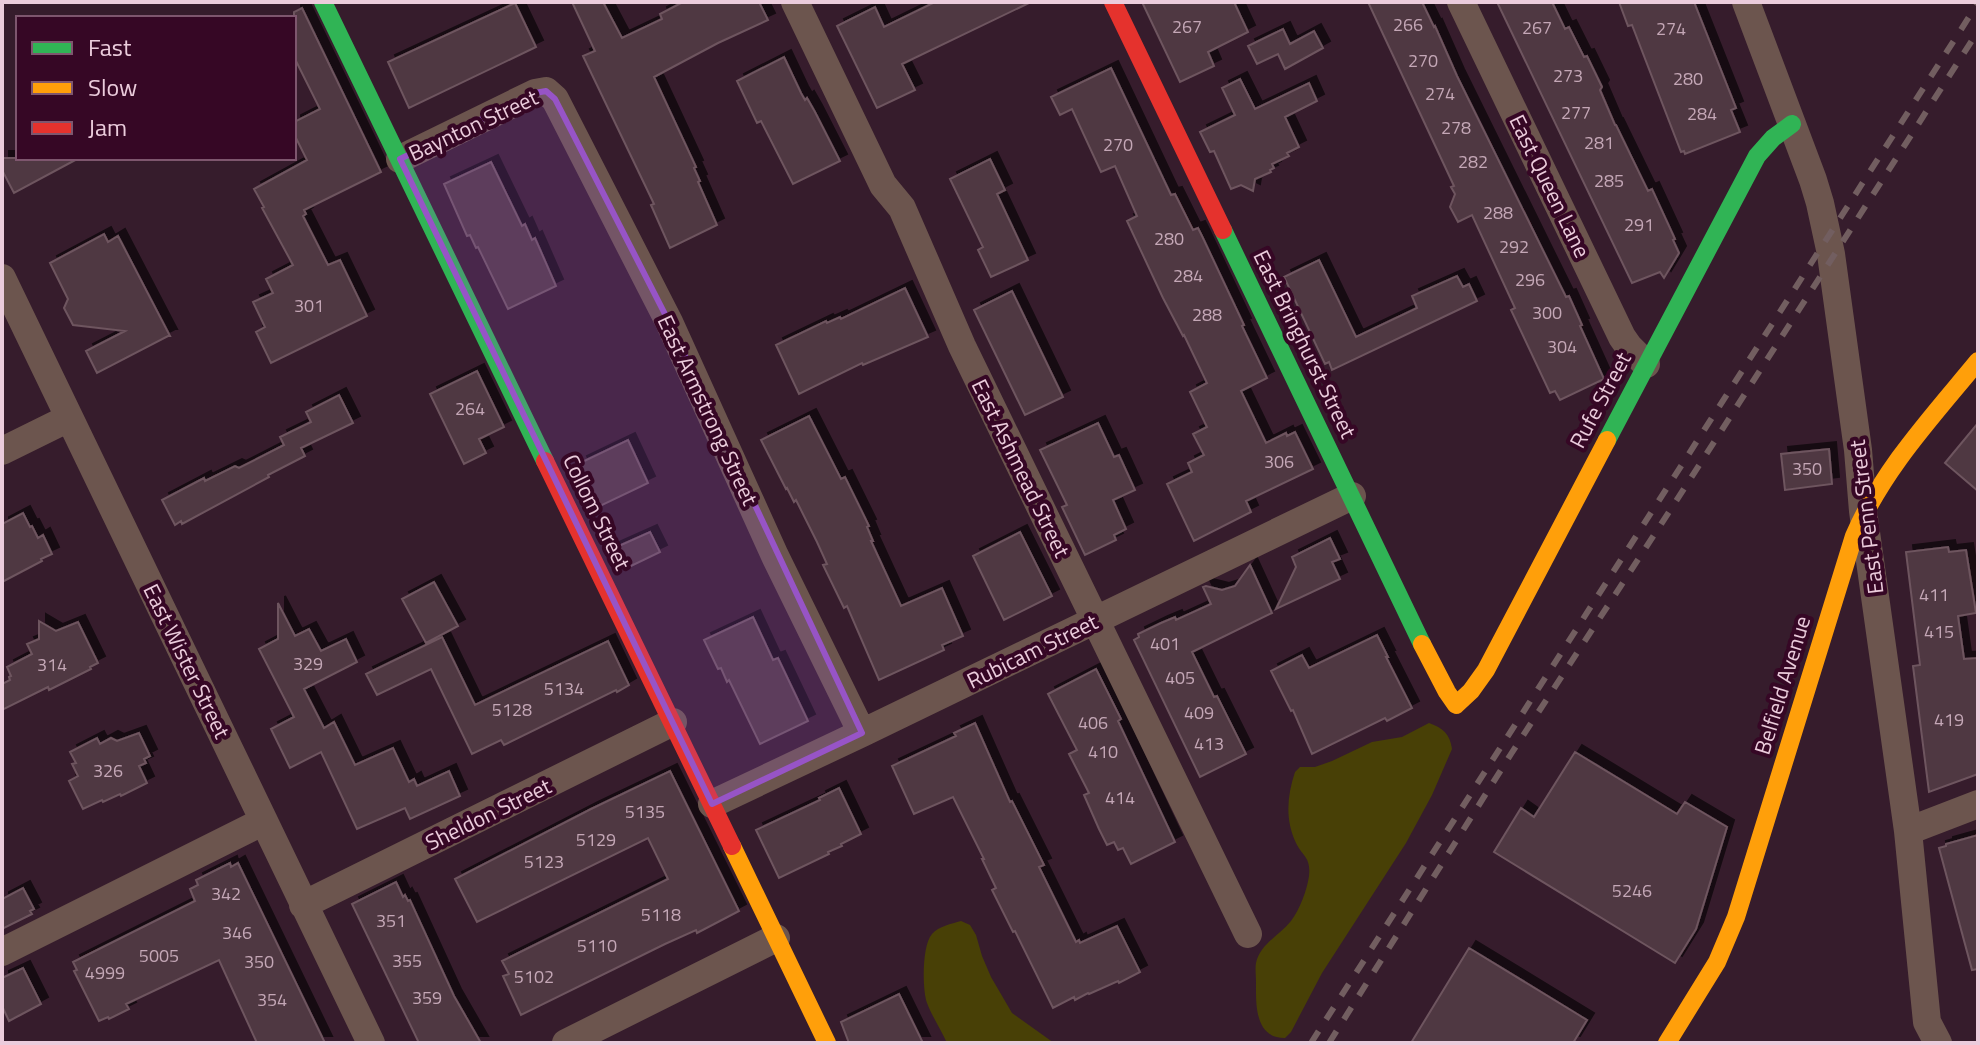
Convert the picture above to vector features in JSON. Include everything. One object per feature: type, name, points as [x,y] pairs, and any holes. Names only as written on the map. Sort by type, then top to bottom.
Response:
[{"type":"street","name":"Collom Street","points":[[323,2],[827,1043]]},
{"type":"street","name":"East Ashmead Street","points":[[795,2],[883,185],[902,208],[962,346],[1248,934]]},
{"type":"street","name":"East Bringhurst Street","points":[[1113,2],[1409,618],[1456,705]]},
{"type":"street","name":"East Queen Lane","points":[[1461,2],[1622,337],[1646,364]]},
{"type":"street","name":"East Penn Street","points":[[1746,2],[1820,203],[1831,254],[1908,831],[1927,1022],[1938,1043]]},
{"type":"street","name":"Baynton Street","points":[[400,159],[535,93],[546,91]]},
{"type":"street","name":"East Armstrong Street","points":[[546,91],[555,99],[669,322],[775,556],[862,733]]},
{"type":"street","name":"Rufe Street","points":[[1456,705],[1466,698],[1483,674],[1757,156],[1767,142],[1792,124]]},
{"type":"street","name":"East Wister Street","points":[[2,278],[371,1043]]},
{"type":"street","name":"Belfield Avenue","points":[[1667,1043],[1717,962],[1736,917],[1863,511],[1894,464],[1978,361]]},
{"type":"street","points":[[2,451],[69,418]]},
{"type":"street","name":"Rubicam Street","points":[[712,804],[1352,496]]},
{"type":"street","name":"Sheldon Street","points":[[303,905],[673,722]]},
{"type":"street","points":[[1908,831],[1978,804]]},
{"type":"street","points":[[2,952],[264,821]]},
{"type":"street","points":[[566,1043],[776,938]]},
{"type":"highlighted area","points":[[546,91],[555,99],[669,322],[862,733],[712,804],[400,159],[535,93]]},
{"type":"shaded area","points":[[1429,723],[1445,732],[1452,749],[1432,795],[1406,843],[1322,973],[1291,1032],[1285,1038],[1267,1032],[1259,1018],[1256,999],[1258,956],[1294,916],[1308,881],[1309,865],[1292,834],[1289,817],[1290,790],[1295,772],[1300,767],[1315,767],[1332,761],[1372,742],[1402,737]]},
{"type":"shaded area","points":[[961,921],[970,925],[976,935],[991,977],[1012,1013],[1054,1043],[947,1043],[925,996],[925,957],[932,934]]},
{"type":"building","points":[[572,2],[603,2],[622,38],[662,19],[660,14],[683,2],[759,2],[768,20],[654,77],[696,167],[698,182],[717,225],[670,248],[651,205],[654,204],[583,56],[595,51]]},
{"type":"building","points":[[935,2],[1031,2],[902,64],[915,90],[877,108],[837,26],[875,7],[884,27]]},
{"type":"building","points":[[1142,2],[1234,2],[1248,32],[1208,52],[1214,66],[1180,82]]},
{"type":"building","points":[[1368,2],[1422,2],[1566,297],[1569,296],[1604,379],[1560,400],[1555,391],[1550,393],[1511,310],[1515,308],[1472,215],[1458,222],[1450,207],[1455,194],[1451,187],[1454,186]]},
{"type":"building","points":[[1497,2],[1552,2],[1565,29],[1569,27],[1584,57],[1587,56],[1615,125],[1648,191],[1652,189],[1675,239],[1679,253],[1664,278],[1660,272],[1632,283]]},
{"type":"building","points":[[1619,2],[1694,2],[1736,108],[1731,110],[1740,132],[1685,154],[1681,152],[1632,25],[1628,26]]},
{"type":"building","points":[[515,3],[536,47],[409,108],[388,62]]},
{"type":"building","points":[[302,8],[381,172],[304,210],[306,214],[303,216],[328,265],[340,260],[367,316],[271,363],[256,332],[265,327],[253,302],[273,293],[266,279],[293,265],[254,189],[307,160],[296,138],[296,121],[320,109],[296,61],[294,12]]},
{"type":"building","points":[[1283,29],[1290,44],[1314,31],[1323,48],[1285,69],[1278,54],[1257,64],[1248,46]]},
{"type":"building","points":[[784,57],[840,161],[793,184],[761,121],[757,123],[737,81]]},
{"type":"building","points":[[1111,68],[1171,195],[1175,194],[1193,230],[1198,228],[1267,378],[1241,391],[1266,443],[1295,432],[1313,469],[1246,501],[1251,512],[1194,541],[1167,484],[1192,472],[1188,463],[1204,455],[1193,434],[1207,427],[1190,392],[1207,383],[1127,221],[1137,216],[1115,166],[1101,172],[1072,109],[1060,115],[1051,97]]},
{"type":"building","points":[[1240,79],[1255,109],[1309,83],[1317,101],[1285,117],[1299,147],[1272,164],[1274,168],[1271,172],[1255,179],[1253,191],[1241,185],[1231,189],[1214,151],[1210,152],[1200,132],[1235,115],[1222,88]]},
{"type":"building","points":[[2,158],[75,160],[14,193],[2,170]]},
{"type":"building","points":[[990,159],[1005,190],[997,194],[1028,260],[991,277],[978,250],[983,247],[950,179]]},
{"type":"building","points":[[491,162],[522,226],[525,224],[532,240],[535,238],[556,286],[508,309],[478,247],[470,235],[467,236],[444,184]]},
{"type":"building","points":[[104,234],[108,242],[118,236],[170,336],[97,373],[86,351],[125,331],[73,325],[64,308],[68,299],[50,263]]},
{"type":"building","points":[[1319,260],[1356,337],[1417,308],[1412,296],[1457,276],[1463,287],[1469,284],[1477,301],[1332,370],[1329,362],[1325,364],[1284,277]]},
{"type":"building","points":[[905,288],[928,337],[862,363],[799,394],[776,345],[826,321],[841,319]]},
{"type":"building","points":[[1012,291],[1063,397],[1025,415],[974,310]]},
{"type":"building","points":[[477,371],[504,427],[479,439],[486,453],[464,464],[430,394]]},
{"type":"building","points":[[339,395],[353,423],[301,448],[305,456],[269,477],[175,525],[162,500],[204,478],[205,481],[235,466],[239,468],[284,445],[280,437],[311,422],[306,412]]},
{"type":"building","points":[[809,416],[869,526],[871,541],[901,606],[942,588],[963,636],[942,645],[944,650],[879,680],[847,606],[844,608],[823,565],[827,564],[817,542],[761,440]]},
{"type":"building","points":[[1098,423],[1114,457],[1119,455],[1135,490],[1113,500],[1126,529],[1114,535],[1116,540],[1085,555],[1062,507],[1067,505],[1040,450]]},
{"type":"building","points":[[1978,423],[1978,491],[1945,463]]},
{"type":"building","points":[[628,440],[648,483],[600,506],[580,463]]},
{"type":"building","points":[[1829,449],[1832,484],[1785,490],[1781,454]]},
{"type":"building","points":[[23,513],[38,538],[43,535],[52,554],[2,582],[2,524]]},
{"type":"building","points":[[650,532],[660,552],[631,566],[628,562],[620,566],[612,549]]},
{"type":"building","points":[[1020,532],[1052,596],[1004,620],[973,556]]},
{"type":"building","points":[[1330,538],[1340,559],[1332,562],[1340,579],[1276,609],[1296,567],[1292,557]]},
{"type":"building","points":[[1948,547],[1949,552],[1966,550],[1976,613],[1958,616],[1964,659],[1978,658],[1978,774],[1929,792],[1913,666],[1920,665],[1906,552]]},
{"type":"building","points":[[1250,565],[1272,613],[1192,652],[1246,754],[1200,777],[1134,640],[1139,637],[1138,634],[1161,623],[1175,617],[1176,620],[1211,604],[1203,587],[1222,590],[1235,586]]},
{"type":"building","points":[[434,582],[458,626],[426,643],[402,599]]},
{"type":"building","points":[[278,603],[295,636],[309,629],[321,651],[346,639],[357,662],[304,689],[324,728],[334,722],[355,765],[393,748],[409,782],[414,779],[417,786],[449,771],[460,796],[410,819],[405,808],[357,829],[321,752],[290,768],[271,729],[294,717],[259,649],[278,639]]},
{"type":"building","points":[[753,617],[773,660],[778,658],[808,721],[760,744],[729,680],[727,682],[721,668],[718,669],[704,640]]},
{"type":"building","points":[[39,621],[56,631],[78,622],[98,663],[49,690],[48,687],[2,710],[2,684],[11,676],[7,667],[32,654],[27,644],[39,639]]},
{"type":"building","points":[[1377,635],[1412,708],[1312,754],[1293,710],[1271,671],[1302,655],[1309,668]]},
{"type":"building","points":[[442,637],[475,705],[608,641],[629,685],[504,745],[501,740],[472,754],[431,669],[377,695],[366,674]]},
{"type":"building","points":[[1096,669],[1175,842],[1131,864],[1123,848],[1118,850],[1114,842],[1107,845],[1099,829],[1084,795],[1089,793],[1069,754],[1077,750],[1048,694]]},
{"type":"building","points":[[975,723],[1010,802],[1044,865],[1039,867],[1076,942],[1117,926],[1140,972],[1053,1008],[992,890],[996,888],[984,859],[953,797],[914,814],[892,766],[956,736],[954,733]]},
{"type":"building","points":[[139,733],[150,756],[144,759],[146,763],[139,766],[147,783],[83,809],[69,781],[78,776],[70,752],[97,738],[100,744],[111,738],[117,741]]},
{"type":"building","points":[[1575,752],[1677,814],[1685,802],[1727,827],[1696,929],[1675,963],[1494,852],[1521,808],[1534,817]]},
{"type":"building","points":[[670,771],[739,911],[521,1015],[503,976],[509,974],[502,961],[668,879],[648,838],[477,922],[455,879]]},
{"type":"building","points":[[839,788],[861,834],[829,854],[779,878],[756,830]]},
{"type":"building","points":[[1978,835],[1978,969],[1972,970],[1939,848]]},
{"type":"building","points":[[230,863],[231,867],[238,863],[325,1043],[257,1043],[219,960],[126,1004],[129,1009],[99,1021],[74,971],[77,970],[73,962],[195,901],[190,889],[198,885],[196,880]]},
{"type":"building","points":[[396,882],[403,897],[405,895],[410,900],[454,996],[481,1043],[419,1043],[352,904]]},
{"type":"building","points":[[23,888],[34,909],[30,911],[32,914],[2,929],[2,899]]},
{"type":"building","points":[[1469,948],[1587,1020],[1573,1043],[1411,1043]]},
{"type":"building","points":[[23,968],[41,1004],[9,1021],[2,1006],[2,978]]},
{"type":"building","points":[[899,994],[923,1043],[849,1043],[841,1022]]},
{"type":"railway","points":[[1311,1043],[1978,3]]},
{"type":"railway","points":[[1329,1043],[1511,754],[1978,31]]},
{"type":"traffic: fast","points":[[323,2],[545,461]]},
{"type":"traffic: fast","points":[[1607,440],[1757,156],[1773,138],[1792,124]]},
{"type":"traffic: fast","points":[[1223,230],[1422,644]]},
{"type":"traffic: slow","points":[[1667,1043],[1717,962],[1736,917],[1854,536],[1894,466],[1978,361]]},
{"type":"traffic: slow","points":[[1422,644],[1456,705],[1486,670],[1607,440]]},
{"type":"traffic: slow","points":[[732,846],[827,1043]]},
{"type":"traffic: jam","points":[[1113,2],[1223,230]]},
{"type":"traffic: jam","points":[[545,461],[732,846]]}]
